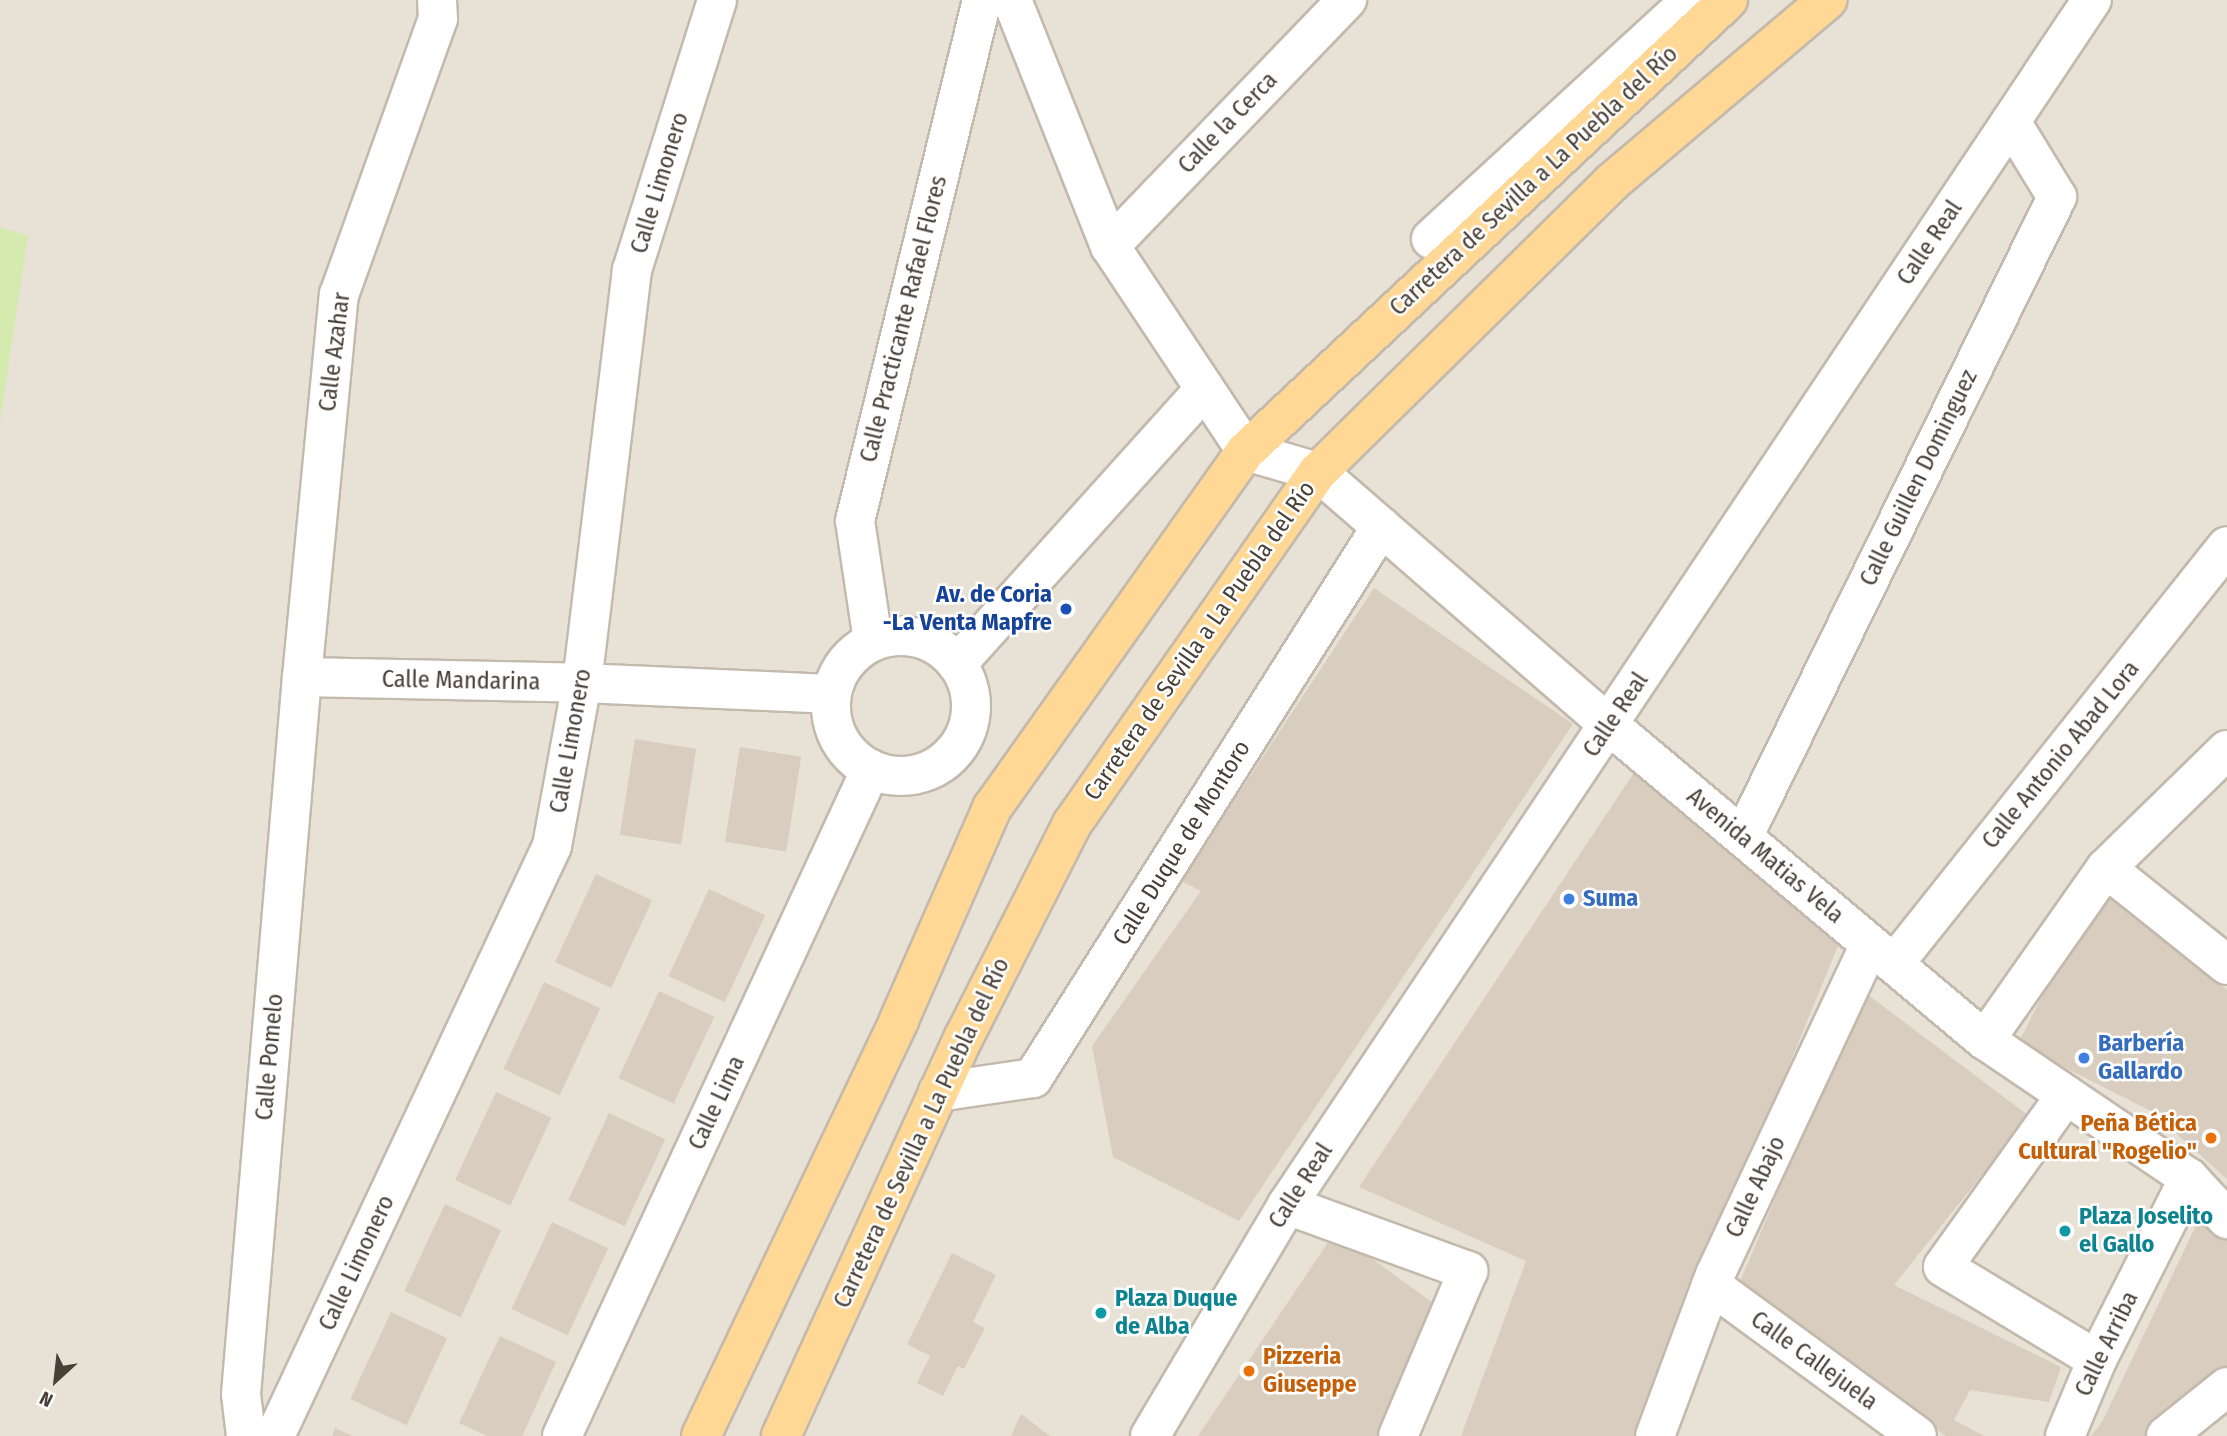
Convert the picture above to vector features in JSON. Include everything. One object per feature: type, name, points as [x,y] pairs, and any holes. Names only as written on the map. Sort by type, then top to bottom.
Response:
[{"type":"main road","name":"Carretera de Sevilla a La Puebla del Río","points":[[701,1436],[900,1020],[992,808],[1246,451],[1728,0]]},
{"type":"main road","name":"Carretera de Sevilla a La Puebla del Río","points":[[781,1436],[938,1092],[1072,824],[1318,472],[1612,182],[1827,0]]},
{"type":"main road","points":[[1278,421],[1431,239]]},
{"type":"street","name":"Calle Azahar","points":[[302,677],[339,295],[438,19],[437,0]]},
{"type":"street","name":"Calle Limonero","points":[[275,1436],[552,846],[582,683],[632,270],[717,0]]},
{"type":"street","name":"Calle Practicante Rafael Flores","points":[[873,641],[855,521],[982,0]]},
{"type":"street","points":[[1012,0],[1110,246],[1246,451],[1318,472]]},
{"type":"street","name":"Calle la Cerca","points":[[1110,246],[1347,0]]},
{"type":"street","points":[[1431,239],[1691,0]]},
{"type":"street","name":"Calle Real","points":[[1150,1436],[1287,1205],[2092,0]]},
{"type":"street","name":"Calle Guillen Dominguez","points":[[1742,837],[2057,197],[2011,122]]},
{"type":"street","points":[[957,664],[1205,389]]},
{"type":"street","name":"Avenida Matias Vela","points":[[1318,472],[1609,725],[1985,1040],[2189,1178],[2227,1219]]},
{"type":"street","name":"Calle Duque de Montoro","points":[[938,1092],[1033,1078],[1381,527]]},
{"type":"street","name":"Calle Antonio Abad Lora","points":[[1882,954],[2227,546]]},
{"type":"street","points":[[895,636],[919,638],[940,648],[957,664],[967,684],[971,707],[967,730],[955,750],[938,765],[916,774],[893,775],[871,769],[852,756],[838,738],[831,717],[831,694],[839,672],[853,653],[873,641],[895,636]]},
{"type":"street","name":"Calle Mandarina","points":[[302,677],[582,683],[831,694]]},
{"type":"street","name":"Calle Pomelo","points":[[246,1436],[241,1394],[302,677]]},
{"type":"street","points":[[1985,1040],[2106,868],[2227,750]]},
{"type":"street","name":"Calle Lima","points":[[562,1436],[871,769]]},
{"type":"street","points":[[2106,868],[2227,965]]},
{"type":"street","name":"Calle Abajo","points":[[1655,1436],[1711,1285],[1882,954]]},
{"type":"street","points":[[2066,1095],[1943,1267],[2097,1360]]},
{"type":"street","name":"Calle Arriba","points":[[2065,1436],[2097,1360],[2189,1178]]},
{"type":"street","points":[[1287,1205],[1468,1271],[1398,1436]]},
{"type":"street","name":"Calle Callejuela","points":[[1711,1285],[1917,1436]]},
{"type":"street","points":[[2166,1436],[2227,1387]]},
{"type":"shaded area","points":[[0,0],[2227,0],[2227,1436],[0,1436]]},
{"type":"green space","points":[[0,228],[28,235],[0,422]]},
{"type":"building","points":[[1374,588],[1573,724],[1239,1221],[1113,1157],[1092,1046],[1201,891],[1181,881]]},
{"type":"building","points":[[635,739],[696,749],[681,845],[620,835]]},
{"type":"building","points":[[740,747],[801,757],[786,852],[725,842]]},
{"type":"building","points":[[1639,765],[1840,941],[1637,1436],[1461,1436],[1526,1261],[1359,1187]]},
{"type":"building","points":[[596,874],[652,900],[611,988],[555,962]]},
{"type":"building","points":[[709,889],[765,915],[725,1002],[668,976]]},
{"type":"building","points":[[2114,893],[2227,990],[2227,1179],[2151,1111],[2018,1044],[2067,946]]},
{"type":"building","points":[[544,982],[600,1008],[560,1095],[503,1069]]},
{"type":"building","points":[[659,991],[714,1017],[674,1104],[618,1078]]},
{"type":"building","points":[[1863,991],[2029,1116],[1894,1285],[2061,1367],[2049,1402],[1970,1390],[1954,1420],[1984,1436],[1946,1436],[1739,1284]]},
{"type":"building","points":[[496,1092],[551,1118],[510,1206],[455,1180]]},
{"type":"building","points":[[609,1113],[665,1139],[625,1226],[568,1200]]},
{"type":"building","points":[[445,1204],[501,1230],[461,1317],[404,1291]]},
{"type":"building","points":[[2203,1211],[2227,1235],[2227,1380],[2158,1436],[2091,1436],[2102,1422]]},
{"type":"building","points":[[552,1222],[608,1248],[568,1335],[511,1309]]},
{"type":"building","points":[[1335,1232],[1436,1305],[1376,1436],[1198,1436]]},
{"type":"building","points":[[952,1253],[996,1275],[973,1322],[985,1328],[964,1369],[958,1366],[943,1396],[917,1383],[930,1356],[907,1344]]},
{"type":"building","points":[[391,1312],[447,1338],[407,1425],[350,1399]]},
{"type":"building","points":[[500,1336],[556,1362],[522,1436],[487,1436],[459,1423]]},
{"type":"building","points":[[1021,1414],[1050,1436],[1011,1436]]},
{"type":"building","points":[[335,1428],[352,1436],[332,1436]]},
{"type":"place","name":"Av. de Coria -La Venta Mapfre","points":[[1066,609]]},
{"type":"place","name":"Suma","points":[[1569,899]]},
{"type":"place","name":"Barbería Gallardo","points":[[2084,1058]]},
{"type":"place","name":"Peña Bética Cultural \"Rogelio\"","points":[[2211,1138]]},
{"type":"place","name":"Plaza Joselito el Gallo","points":[[2065,1231]]},
{"type":"place","name":"Plaza Duque de Alba","points":[[1101,1313]]},
{"type":"place","name":"Pizzeria Giuseppe","points":[[1249,1371]]}]
